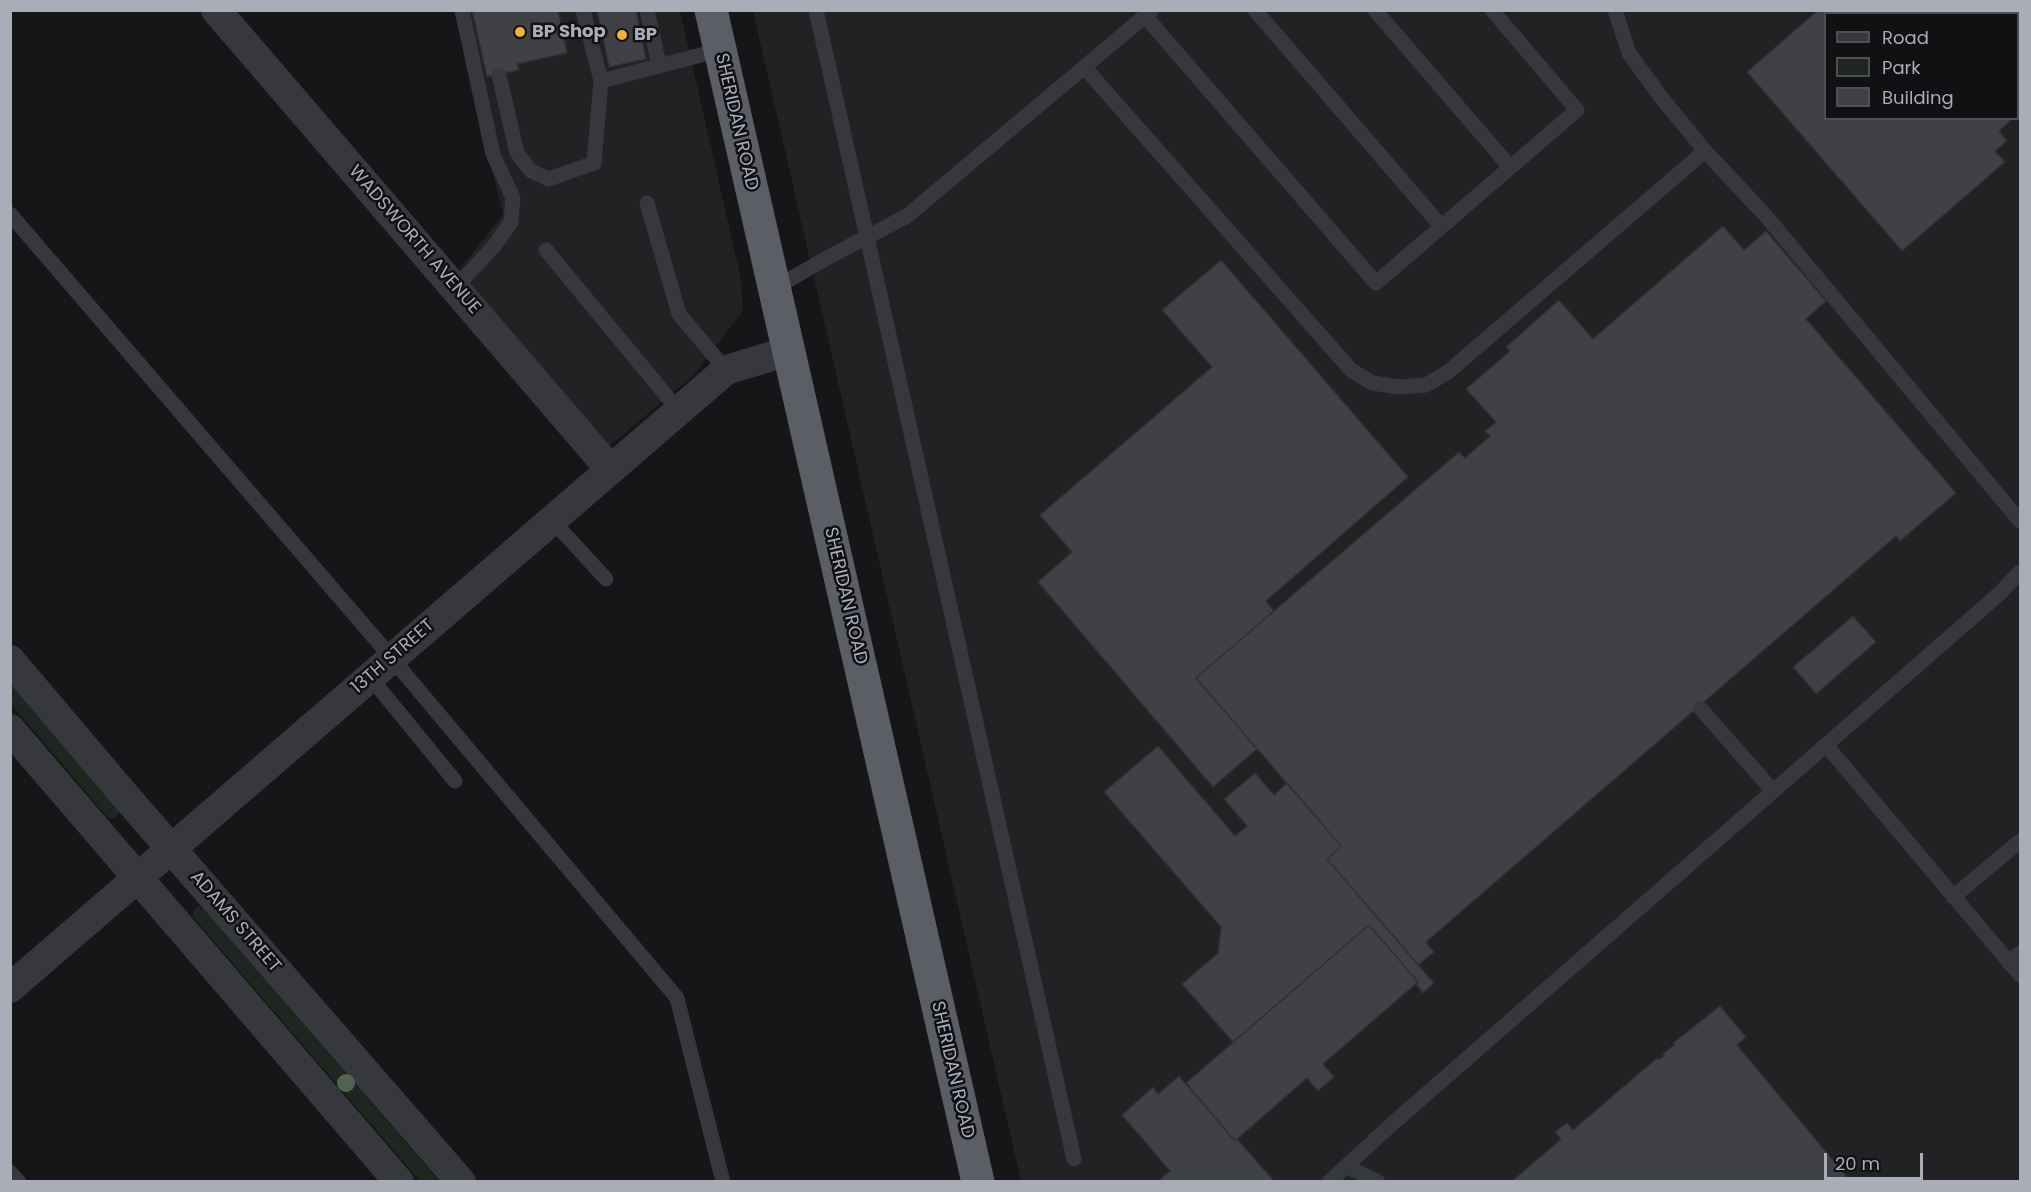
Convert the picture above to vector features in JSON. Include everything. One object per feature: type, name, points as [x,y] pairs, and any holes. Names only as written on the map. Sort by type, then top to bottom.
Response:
[{"type":"highway","name":"SHERIDAN ROAD","points":[[711,10],[978,1182]]},
{"type":"street","name":"WADSWORTH AVENUE","points":[[216,10],[610,469]]},
{"type":"street","name":"13TH STREET","points":[[10,988],[726,370],[789,351]]},
{"type":"street","name":"ADAMS STREET","points":[[10,660],[461,1182]]},
{"type":"street","points":[[10,729],[399,1182]]},
{"type":"lane","points":[[455,288],[495,245],[511,222],[513,198],[493,154],[462,10]]},
{"type":"lane","points":[[499,75],[517,153],[531,171],[549,179],[594,163],[601,81],[583,10]]},
{"type":"lane","points":[[646,10],[659,65]]},
{"type":"lane","points":[[816,10],[1074,1159]]},
{"type":"lane","points":[[1255,10],[1441,226]]},
{"type":"lane","points":[[1375,10],[1510,167]]},
{"type":"lane","points":[[773,289],[907,216],[1148,13],[1376,284],[1577,110],[1492,10]]},
{"type":"lane","points":[[1615,10],[1629,53],[1660,96],[1705,151],[1766,216],[2020,521]]},
{"type":"lane","points":[[601,81],[720,50]]},
{"type":"lane","points":[[1084,68],[1351,370],[1372,383],[1381,385],[1399,387],[1426,385],[1448,372],[1705,151]]},
{"type":"lane","points":[[647,203],[679,314],[726,370]]},
{"type":"lane","points":[[10,214],[381,668],[677,998],[723,1182]]},
{"type":"lane","points":[[546,250],[679,411]]},
{"type":"lane","points":[[552,520],[606,579]]},
{"type":"lane","points":[[1329,1182],[1999,594],[2020,572]]},
{"type":"lane","points":[[381,668],[456,781]]},
{"type":"lane","points":[[1701,709],[1773,791]]},
{"type":"lane","points":[[1826,745],[1953,897],[2015,958],[2020,975]]},
{"type":"lane","points":[[1953,897],[2020,841]]},
{"type":"lane","points":[[1346,1166],[1378,1182]]},
{"type":"lane","points":[[10,1172],[19,1182]]},
{"type":"shaded area","points":[[454,11],[680,11],[741,279],[743,311],[694,375],[595,458],[453,277],[503,215]]},
{"type":"shaded area","points":[[753,11],[2020,11],[2020,1181],[1021,1181]]},
{"type":"green space","points":[[10,681],[120,812],[115,818],[109,819],[11,704]]},
{"type":"green space","points":[[198,907],[204,909],[439,1181],[420,1181],[193,917],[193,910]]},
{"type":"building","name":"BP Shop","points":[[472,10],[558,10],[567,53],[517,64],[519,70],[487,77]]},
{"type":"building","name":"BP","points":[[597,10],[636,10],[646,59],[609,67]]},
{"type":"building","points":[[1818,10],[2017,10],[2018,12],[1824,12],[1824,120],[2011,120],[1999,131],[2007,141],[1995,151],[2005,162],[1902,251],[1747,72]]},
{"type":"building","points":[[2019,14],[2020,16],[2019,114]]},
{"type":"building","points":[[1723,226],[1744,250],[1766,231],[1826,301],[1806,319],[1956,493],[1900,541],[1896,536],[1426,942],[1434,952],[1418,965],[1327,859],[1341,846],[1196,678],[1459,452],[1465,458],[1490,436],[1485,431],[1496,422],[1466,389],[1510,351],[1506,347],[1559,300],[1593,339]]},
{"type":"building","points":[[1221,260],[1408,477],[1266,601],[1274,611],[1196,678],[1257,749],[1213,787],[1038,582],[1072,552],[1040,515],[1212,367],[1162,310]]},
{"type":"building","points":[[1853,616],[1876,642],[1816,694],[1793,667]]},
{"type":"building","points":[[1158,746],[1235,836],[1247,826],[1224,799],[1255,773],[1274,795],[1287,783],[1341,846],[1327,859],[1434,983],[1423,993],[1416,984],[1418,982],[1369,925],[1233,1042],[1182,984],[1218,953],[1221,927],[1104,792]]},
{"type":"building","points":[[1369,925],[1418,982],[1323,1064],[1334,1077],[1318,1091],[1307,1078],[1235,1141],[1186,1083]]},
{"type":"building","points":[[1720,1006],[1746,1037],[1737,1045],[1851,1182],[1511,1182],[1561,1139],[1555,1132],[1567,1123],[1573,1130],[1657,1058],[1658,1060],[1664,1056],[1663,1054],[1674,1045],[1673,1043]]},
{"type":"building","points":[[1179,1076],[1235,1141],[1237,1139],[1275,1182],[1157,1182],[1170,1171],[1122,1115],[1153,1087],[1158,1094]]},
{"type":"place","name":"BP Shop","points":[[520,32]]},
{"type":"place","name":"BP","points":[[622,35]]}]
